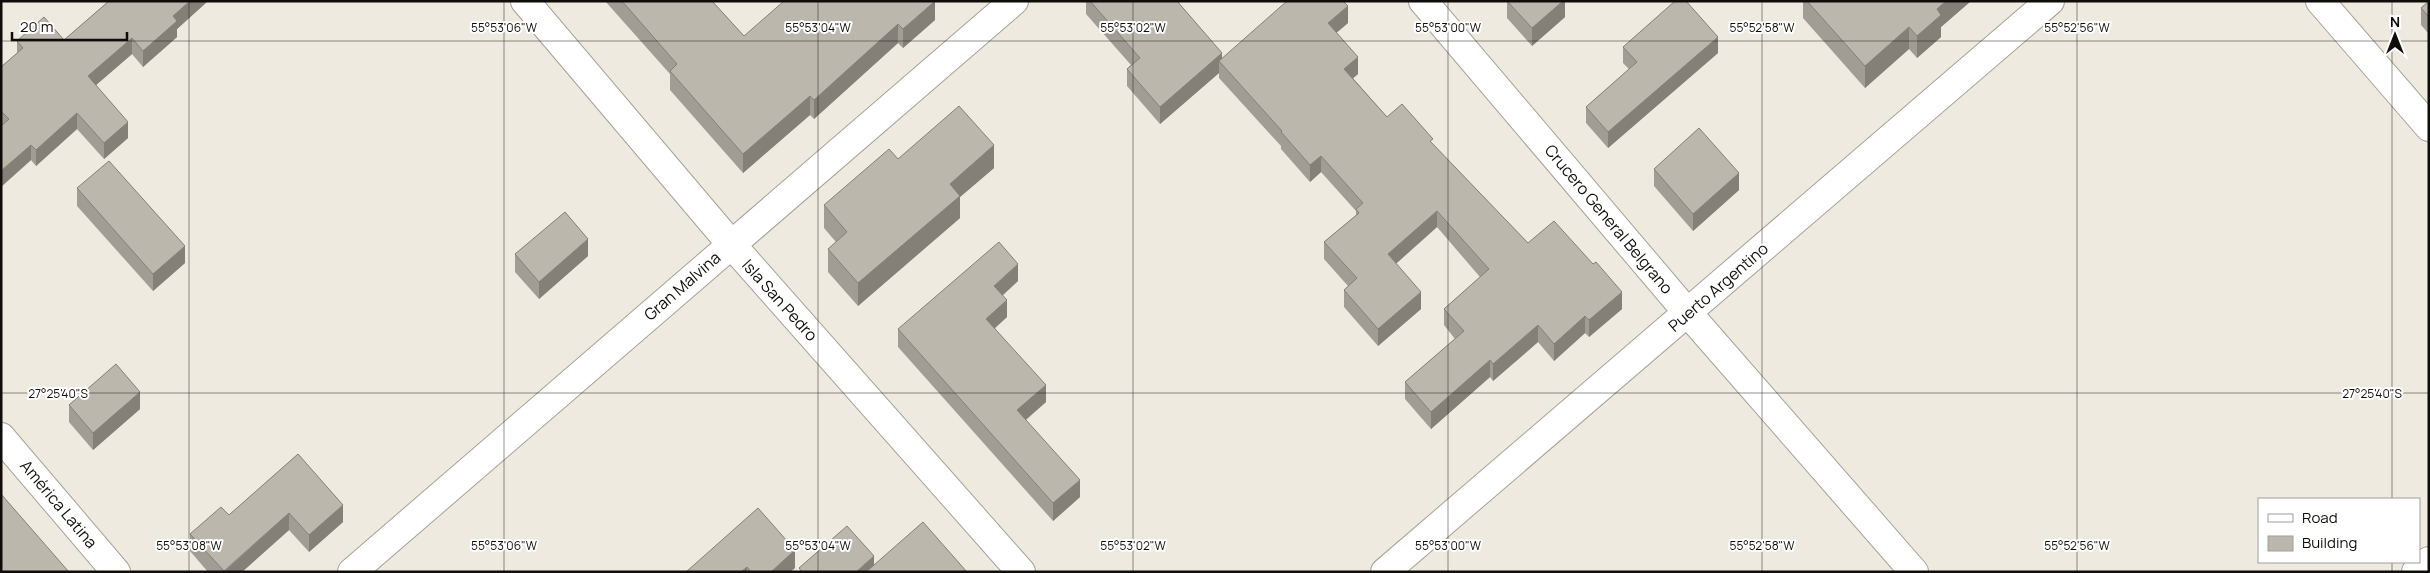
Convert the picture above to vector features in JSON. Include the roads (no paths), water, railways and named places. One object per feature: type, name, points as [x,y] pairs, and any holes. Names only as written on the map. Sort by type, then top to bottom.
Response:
[{"type":"street","name":"Isla San Pedro","points":[[525,1],[731,244],[1022,572]]},
{"type":"street","name":"Gran Malvina","points":[[352,572],[1014,1]]},
{"type":"street","name":"Crucero General Belgrano","points":[[1423,1],[1688,312],[1914,572]]},
{"type":"street","name":"Puerto Argentino","points":[[1385,572],[2050,1]]},
{"type":"street","points":[[2320,1],[2429,127]]},
{"type":"street","name":"América Latina","points":[[1,437],[116,572]]},
{"type":"street","points":[[2416,572],[2429,561]]}]
